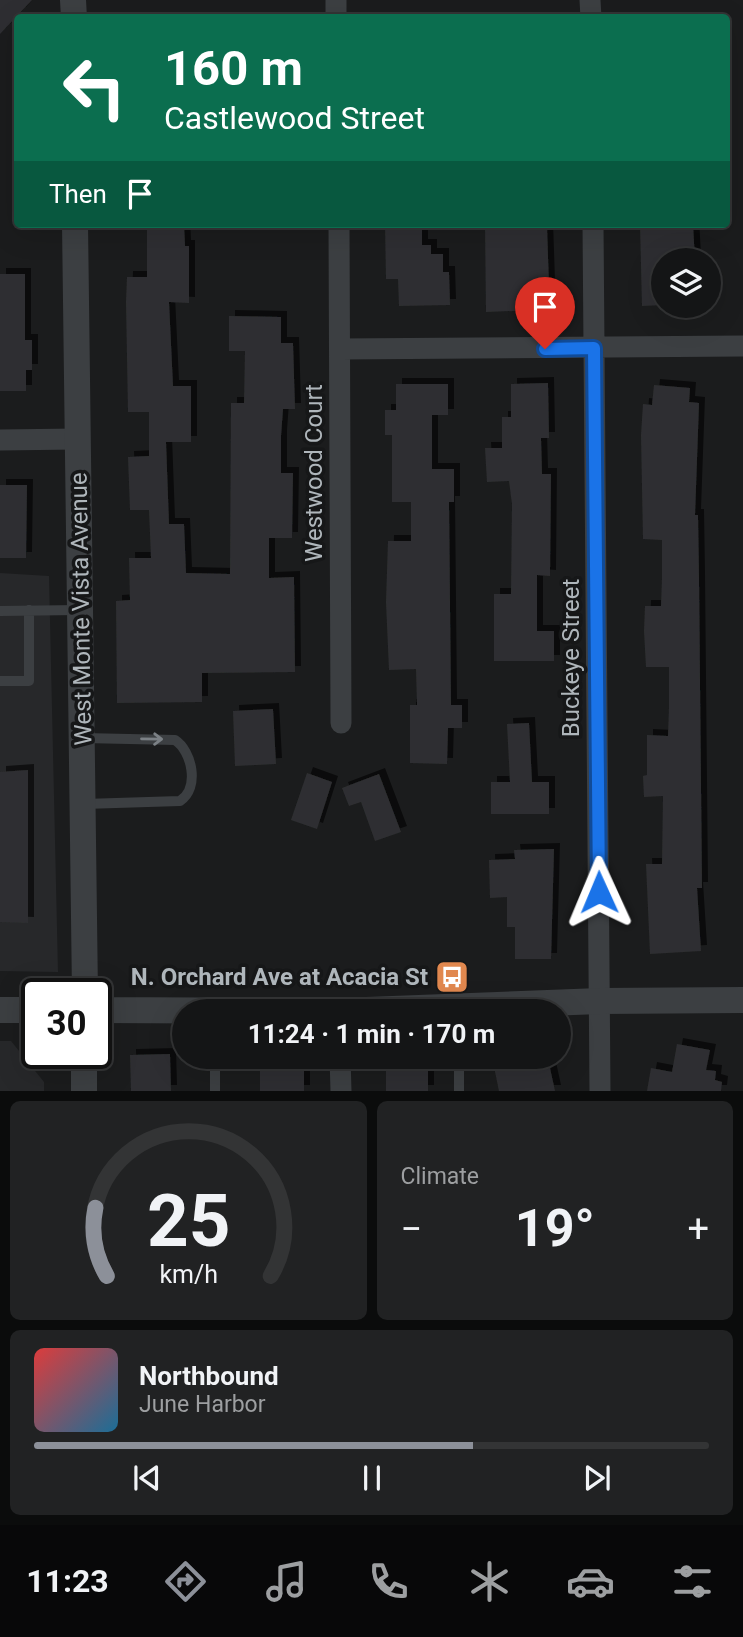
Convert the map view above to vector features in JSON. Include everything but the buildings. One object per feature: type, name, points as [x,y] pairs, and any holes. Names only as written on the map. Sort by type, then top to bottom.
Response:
[{"type":"street","name":"West Monte Vista Avenue","points":[[75,228],[85,978]]},
{"type":"street","name":"Westwood Court","points":[[339,228],[341,723]]},
{"type":"street","name":"Buckeye Street","points":[[593,228],[600,1091]]},
{"type":"street","points":[[340,349],[743,346]]},
{"type":"street","points":[[0,440],[77,439]]},
{"type":"street","points":[[571,1002],[743,1000]]},
{"type":"street","points":[[0,1010],[21,1010]]},
{"type":"street","points":[[112,1010],[172,1011]]},
{"type":"street","points":[[84,1069],[84,1091]]},
{"type":"street","points":[[340,1069],[341,1091]]},
{"type":"lane","points":[[0,681],[29,681],[29,610]]},
{"type":"lane","points":[[0,611],[79,610]]},
{"type":"lane","points":[[83,738],[175,740],[184,746],[191,764],[190,787],[186,797],[180,801],[84,804]]},
{"type":"lane","points":[[215,1069],[215,1091]]},
{"type":"lane","points":[[459,1070],[459,1091]]},
{"type":"shaded area","points":[[0,573],[49,576],[58,972],[0,971]]},
{"type":"shaded area","points":[[0,1041],[11,1041],[21,1053],[21,1069],[34,1069],[44,1082],[44,1091],[0,1091]]},
{"type":"place","name":"N. Orchard Ave at Acacia St","points":[[452,977]]},
{"type":"route","points":[[545,349],[594,348],[599,892]]}]
